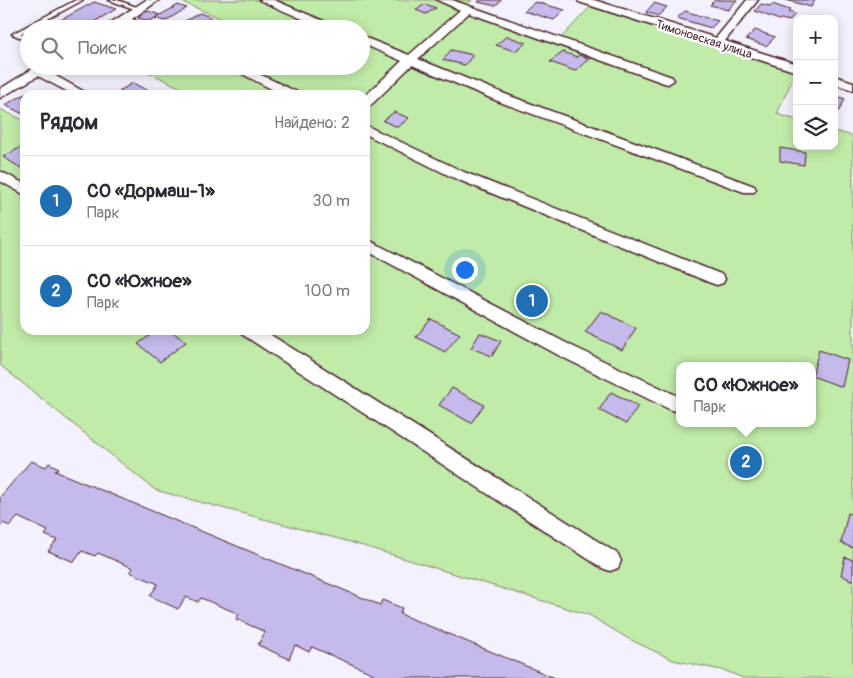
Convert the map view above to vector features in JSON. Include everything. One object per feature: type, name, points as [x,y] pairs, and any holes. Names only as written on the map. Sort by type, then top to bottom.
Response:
[{"type":"street","points":[[123,19],[154,0]]},
{"type":"street","points":[[264,0],[314,20]]},
{"type":"street","points":[[442,0],[668,80]]},
{"type":"street","name":"Тимоновская улица","points":[[583,0],[599,2],[793,67]]},
{"type":"street","points":[[718,43],[753,0]]},
{"type":"street","points":[[370,98],[410,59],[468,9]]},
{"type":"street","points":[[370,43],[505,99],[749,189]]},
{"type":"street","points":[[0,94],[32,75]]},
{"type":"street","points":[[52,75],[76,90]]},
{"type":"street","points":[[252,75],[283,90]]},
{"type":"street","points":[[838,81],[853,86]]},
{"type":"street","points":[[370,131],[459,175],[717,279]]},
{"type":"street","points":[[0,175],[20,187]]},
{"type":"street","points":[[370,246],[566,351],[676,404]]},
{"type":"street","points":[[257,335],[610,561]]},
{"type":"lane","points":[[42,20],[80,0]]},
{"type":"lane","points":[[112,0],[139,9]]},
{"type":"green space","points":[[177,0],[472,0],[466,6],[561,38],[590,7],[793,70],[793,78],[777,114],[793,119],[793,150],[838,150],[838,132],[853,136],[853,678],[743,678],[726,671],[673,660],[629,639],[589,615],[350,542],[155,490],[0,365],[0,109],[20,119],[20,335],[370,335],[370,90],[178,90],[181,88],[154,75],[370,75],[370,20],[225,20]]},
{"type":"building","points":[[480,0],[501,0],[496,6],[478,2]]},
{"type":"building","points":[[715,0],[737,0],[728,10],[710,5]]},
{"type":"building","points":[[786,0],[815,0],[811,7]]},
{"type":"building","points":[[94,2],[116,9],[97,20],[61,20]]},
{"type":"building","points":[[535,2],[565,10],[554,20],[524,11]]},
{"type":"building","points":[[654,3],[667,7],[658,16],[646,12]]},
{"type":"building","points":[[425,4],[436,8],[426,14],[416,10]]},
{"type":"building","points":[[761,4],[770,6],[772,4],[790,10],[788,12],[795,14],[789,21],[779,20],[755,11]]},
{"type":"building","points":[[178,5],[187,8],[167,20],[155,18]]},
{"type":"building","points":[[148,11],[160,15],[152,20],[138,18]]},
{"type":"building","points":[[685,11],[718,21],[711,28],[677,18]]},
{"type":"building","points":[[200,13],[217,20],[187,20]]},
{"type":"building","points":[[755,30],[775,37],[766,46],[746,39]]},
{"type":"building","points":[[507,36],[526,43],[515,51],[496,45]]},
{"type":"building","points":[[451,50],[473,55],[465,65],[443,60]]},
{"type":"building","points":[[563,52],[589,59],[575,71],[550,62]]},
{"type":"building","points":[[133,83],[147,90],[121,90]]},
{"type":"building","points":[[838,96],[845,99],[838,111]]},
{"type":"building","points":[[20,97],[20,112],[5,105]]},
{"type":"building","points":[[394,112],[409,118],[398,127],[383,121]]},
{"type":"building","points":[[20,148],[20,167],[3,157]]},
{"type":"building","points":[[780,148],[805,152],[804,165],[780,161]]},
{"type":"building","points":[[601,311],[636,328],[622,350],[585,332]]},
{"type":"building","points":[[431,319],[460,334],[445,352],[416,337]]},
{"type":"building","points":[[480,333],[501,341],[492,356],[471,348]]},
{"type":"building","points":[[150,335],[177,335],[186,342],[160,362],[138,344]]},
{"type":"building","points":[[819,350],[848,360],[842,387],[816,377],[816,362]]},
{"type":"building","points":[[452,388],[484,405],[471,423],[439,405]]},
{"type":"building","points":[[611,392],[638,406],[626,424],[599,410]]},
{"type":"building","points":[[31,461],[46,467],[49,463],[59,468],[55,471],[380,605],[382,600],[402,608],[400,614],[555,678],[372,678],[374,674],[312,647],[309,652],[295,645],[289,659],[258,645],[265,632],[236,619],[239,614],[201,598],[198,602],[186,597],[178,609],[150,596],[158,584],[130,572],[133,568],[98,553],[95,556],[82,551],[74,562],[48,551],[57,540],[45,535],[48,531],[18,517],[10,526],[3,523],[0,527],[0,497]]},
{"type":"building","points":[[848,513],[853,515],[853,548],[841,543]]},
{"type":"building","points":[[845,557],[853,560],[853,581],[841,575]]},
{"type":"place","name":"СО «Дормаш-1»","points":[[532,301]]},
{"type":"place","name":"СО «Южное»","points":[[746,462]]}]
